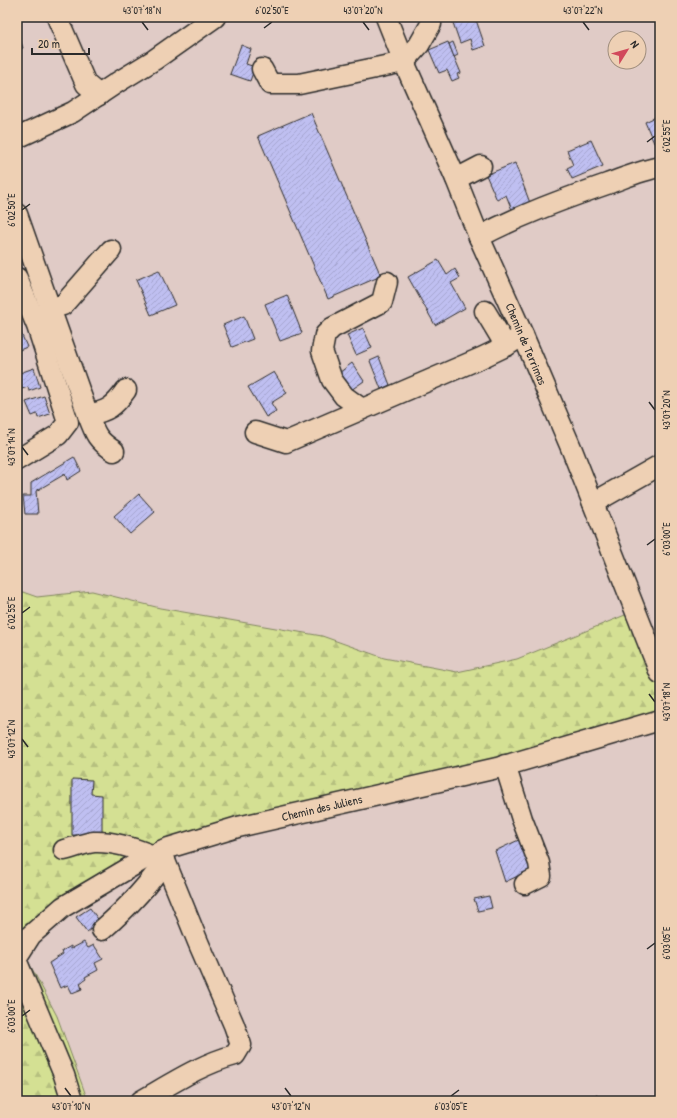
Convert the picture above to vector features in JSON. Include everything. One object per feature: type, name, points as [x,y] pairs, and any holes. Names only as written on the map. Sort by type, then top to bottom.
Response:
[{"type":"street","points":[[57,17],[86,84],[99,95]]},
{"type":"street","points":[[17,138],[73,112],[154,60],[215,17]]},
{"type":"street","name":"Chemin de Terrimas","points":[[386,17],[404,62],[456,179],[479,237],[572,450],[593,503],[653,632],[660,673]]},
{"type":"street","points":[[262,69],[270,84],[299,84],[404,62],[419,45],[431,24]]},
{"type":"street","points":[[456,179],[481,166]]},
{"type":"street","points":[[479,237],[498,227],[563,200],[660,167]]},
{"type":"street","points":[[17,214],[95,434],[104,444],[114,451]]},
{"type":"street","points":[[50,308],[63,305],[111,250]]},
{"type":"street","points":[[17,278],[37,326],[68,422],[58,435],[17,460]]},
{"type":"street","points":[[362,409],[344,396],[332,380],[322,351],[325,335],[332,328],[382,302],[387,282]]},
{"type":"street","points":[[485,311],[506,346]]},
{"type":"street","points":[[255,432],[286,442],[506,346],[523,335]]},
{"type":"street","points":[[88,415],[100,412],[116,404],[126,390]]},
{"type":"street","points":[[593,503],[660,465]]},
{"type":"street","name":"Chemin des Juliens","points":[[17,957],[31,935],[63,907],[159,855],[165,849],[238,827],[505,765],[660,720]]},
{"type":"street","points":[[505,765],[522,819],[539,863],[541,876],[525,884]]},
{"type":"street","points":[[64,850],[93,842],[118,844],[159,855]]},
{"type":"street","points":[[102,930],[128,907],[153,878],[159,855]]},
{"type":"street","points":[[141,1101],[193,1071],[235,1055],[241,1045],[234,1025],[159,855]]},
{"type":"street","points":[[17,962],[64,1075],[72,1101]]},
{"type":"green space","points":[[17,590],[37,597],[92,591],[160,608],[322,636],[384,658],[457,672],[517,659],[630,613],[660,689],[660,717],[496,760],[202,830],[17,940]]},
{"type":"green space","points":[[28,961],[57,1016],[88,1101],[17,1101],[17,971]]},
{"type":"building","points":[[451,17],[475,17],[485,46],[473,50],[470,39],[460,43]]},
{"type":"building","points":[[17,30],[23,48],[17,50]]},
{"type":"building","points":[[448,42],[461,73],[457,74],[459,78],[452,81],[447,70],[439,73],[429,50]]},
{"type":"building","points":[[453,42],[458,55],[454,57],[449,44]]},
{"type":"building","points":[[241,45],[251,49],[246,64],[255,67],[250,81],[230,74]]},
{"type":"building","points":[[311,113],[381,276],[328,299],[258,136]]},
{"type":"building","points":[[658,116],[660,121],[660,140],[654,143],[645,122]]},
{"type":"building","points":[[591,140],[603,166],[572,179],[567,168],[573,165],[567,150]]},
{"type":"building","points":[[515,163],[530,203],[512,210],[506,195],[497,200],[486,175]]},
{"type":"building","points":[[438,260],[447,275],[455,269],[460,278],[451,283],[465,308],[435,325],[408,277]]},
{"type":"building","points":[[159,270],[175,305],[151,315],[136,280]]},
{"type":"building","points":[[287,295],[302,333],[280,341],[265,304]]},
{"type":"building","points":[[244,316],[253,339],[232,347],[223,325]]},
{"type":"building","points":[[17,324],[27,347],[17,351]]},
{"type":"building","points":[[363,328],[372,348],[356,355],[347,335]]},
{"type":"building","points":[[379,357],[390,385],[381,389],[370,361]]},
{"type":"building","points":[[352,363],[364,381],[351,390],[339,373]]},
{"type":"building","points":[[34,368],[40,387],[29,391],[28,387],[22,389],[17,374]]},
{"type":"building","points":[[274,372],[287,393],[271,403],[276,411],[266,417],[248,387]]},
{"type":"building","points":[[44,396],[50,414],[38,418],[37,414],[32,416],[26,402]]},
{"type":"building","points":[[74,457],[81,471],[67,480],[65,474],[36,491],[38,514],[25,514],[23,496],[31,496],[31,483]]},
{"type":"building","points":[[139,494],[155,512],[130,534],[114,516]]},
{"type":"building","points":[[72,779],[92,780],[91,794],[102,795],[102,837],[72,835]]},
{"type":"building","points":[[523,838],[533,869],[505,882],[495,851]]},
{"type":"building","points":[[489,896],[492,908],[478,911],[474,899]]},
{"type":"building","points":[[90,908],[100,922],[87,932],[76,917]]},
{"type":"building","points":[[84,942],[88,948],[94,945],[103,959],[95,963],[98,970],[85,977],[86,979],[80,983],[82,989],[72,993],[68,985],[60,988],[49,963],[63,954],[62,951],[71,946],[71,949]]},
{"type":"building","points":[[597,1095],[599,1101],[582,1101],[581,1099]]}]
